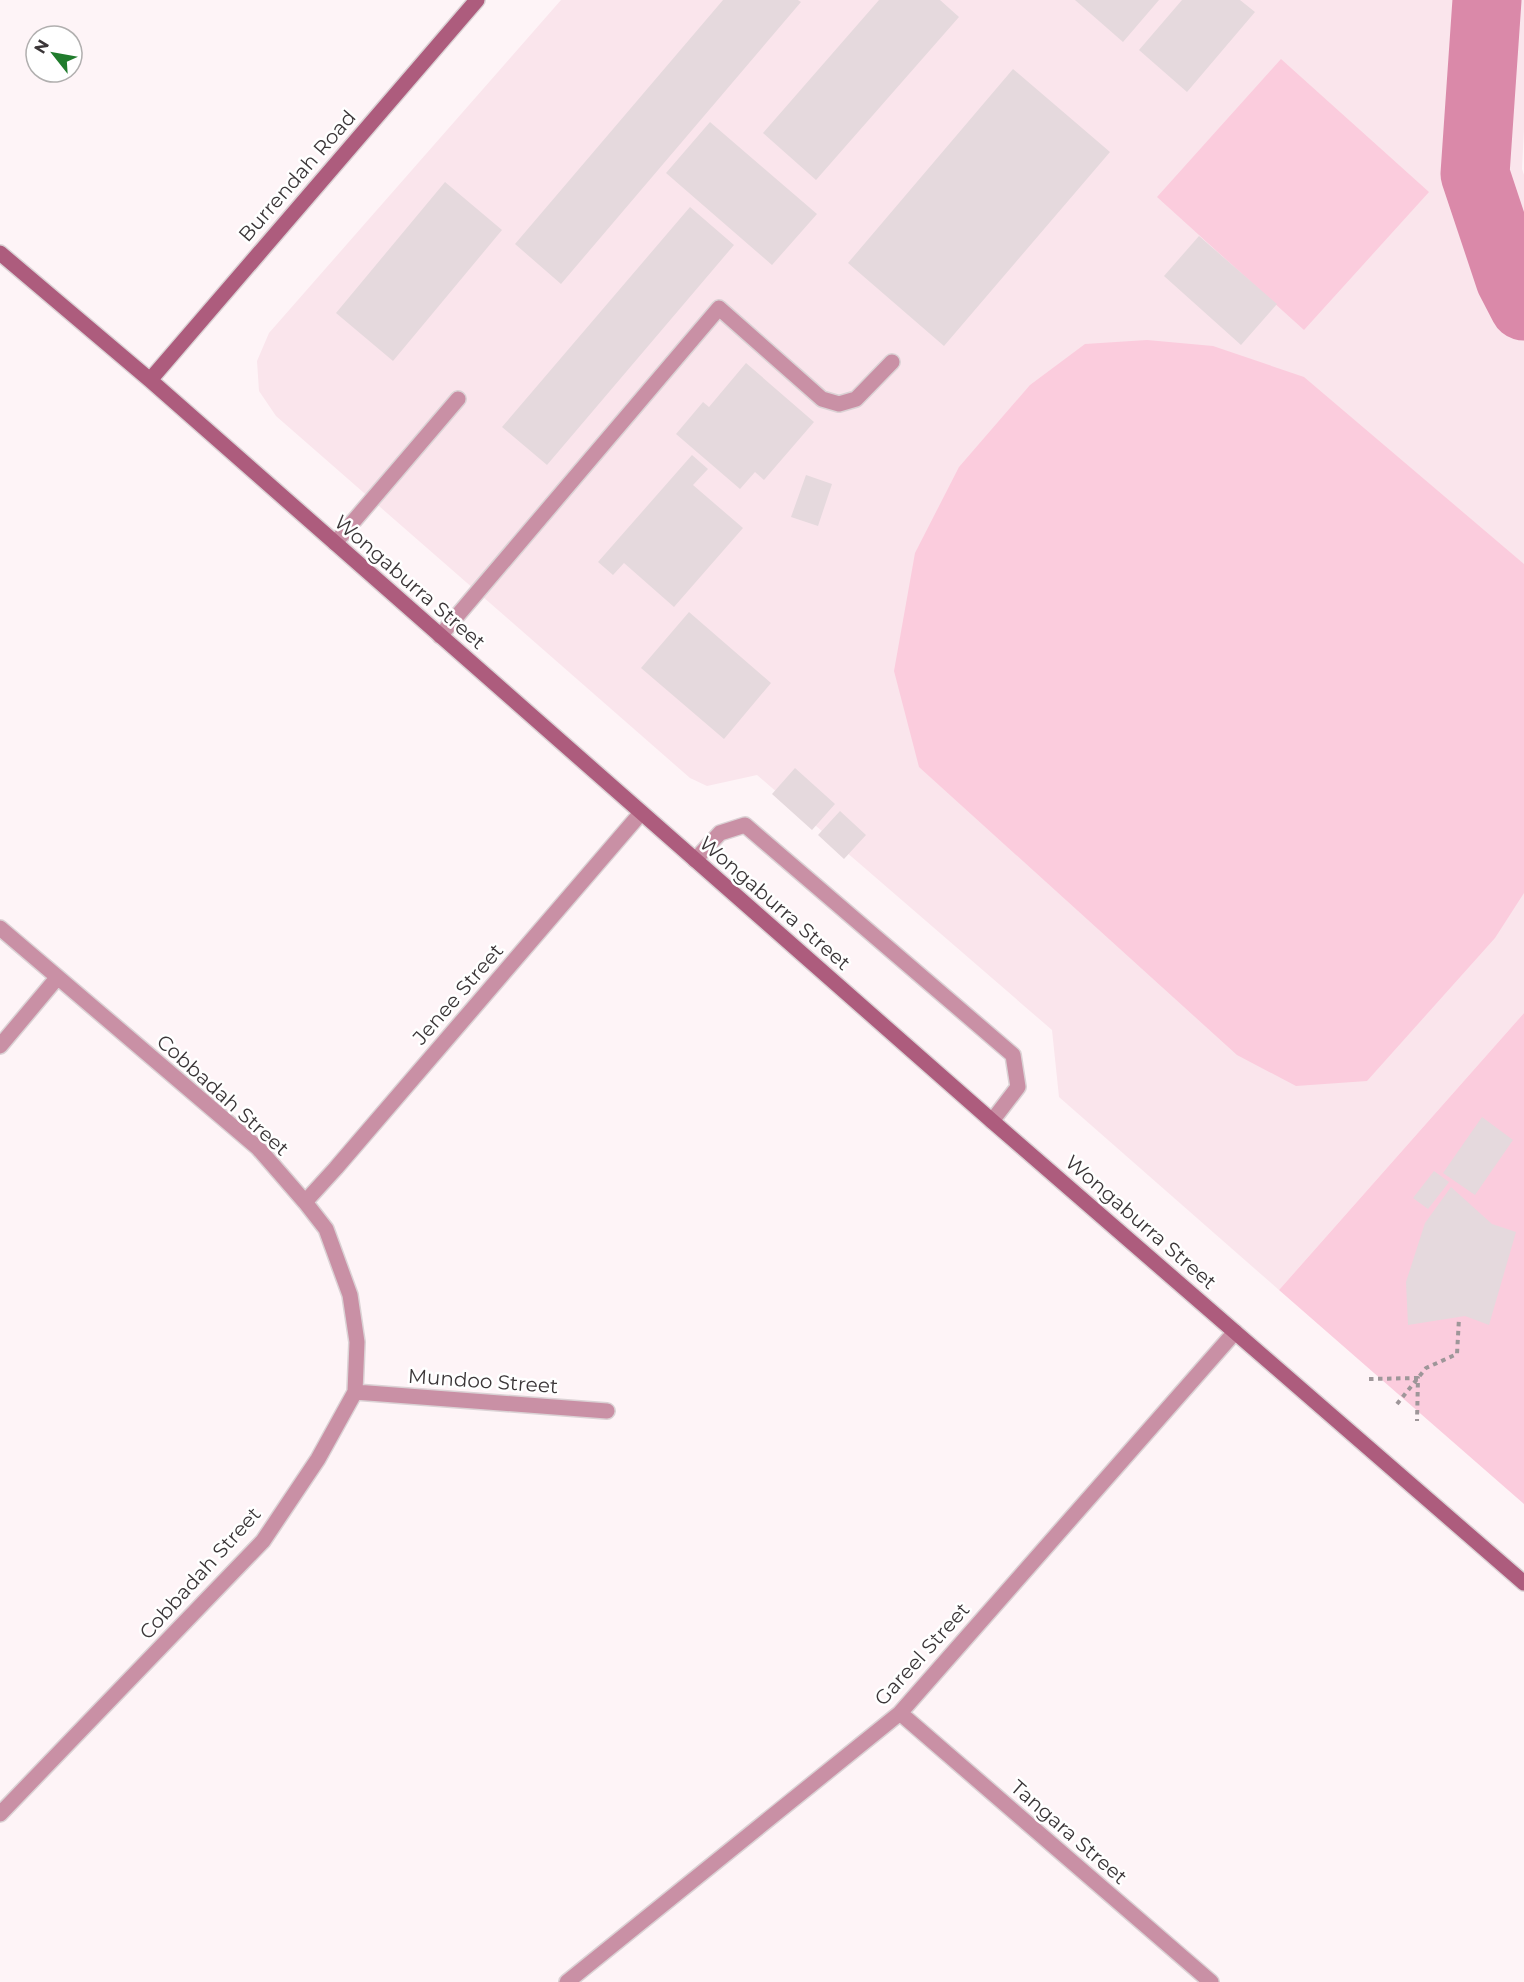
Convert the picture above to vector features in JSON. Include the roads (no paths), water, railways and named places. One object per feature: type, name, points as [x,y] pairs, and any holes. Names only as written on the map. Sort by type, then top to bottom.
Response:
[{"type":"street","name":"Burrendah Road","points":[[150,380],[477,0]]},
{"type":"street","name":"Wongaburra Street","points":[[0,253],[150,380],[992,1121],[1524,1582]]},
{"type":"street","points":[[440,636],[719,308],[822,399],[839,405],[856,399],[892,362]]},
{"type":"street","points":[[335,543],[458,399]]},
{"type":"street","name":"Jenee Street","points":[[305,1202],[641,813]]},
{"type":"street","points":[[695,860],[720,833],[745,825],[1013,1055],[1018,1087],[992,1121]]},
{"type":"street","name":"Cobbadah Street","points":[[0,928],[258,1148],[305,1202],[326,1229],[350,1295],[357,1342],[355,1392],[318,1460],[263,1541],[0,1814]]},
{"type":"street","points":[[0,1046],[57,978]]},
{"type":"street","name":"Gareel Street","points":[[567,1982],[900,1713],[1235,1332]]},
{"type":"street","name":"Mundoo Street","points":[[355,1392],[607,1411]]},
{"type":"street","name":"Tangara Street","points":[[900,1713],[1211,1982]]},
{"type":"waterway","points":[[1487,0],[1475,174],[1510,279],[1524,306]]}]
